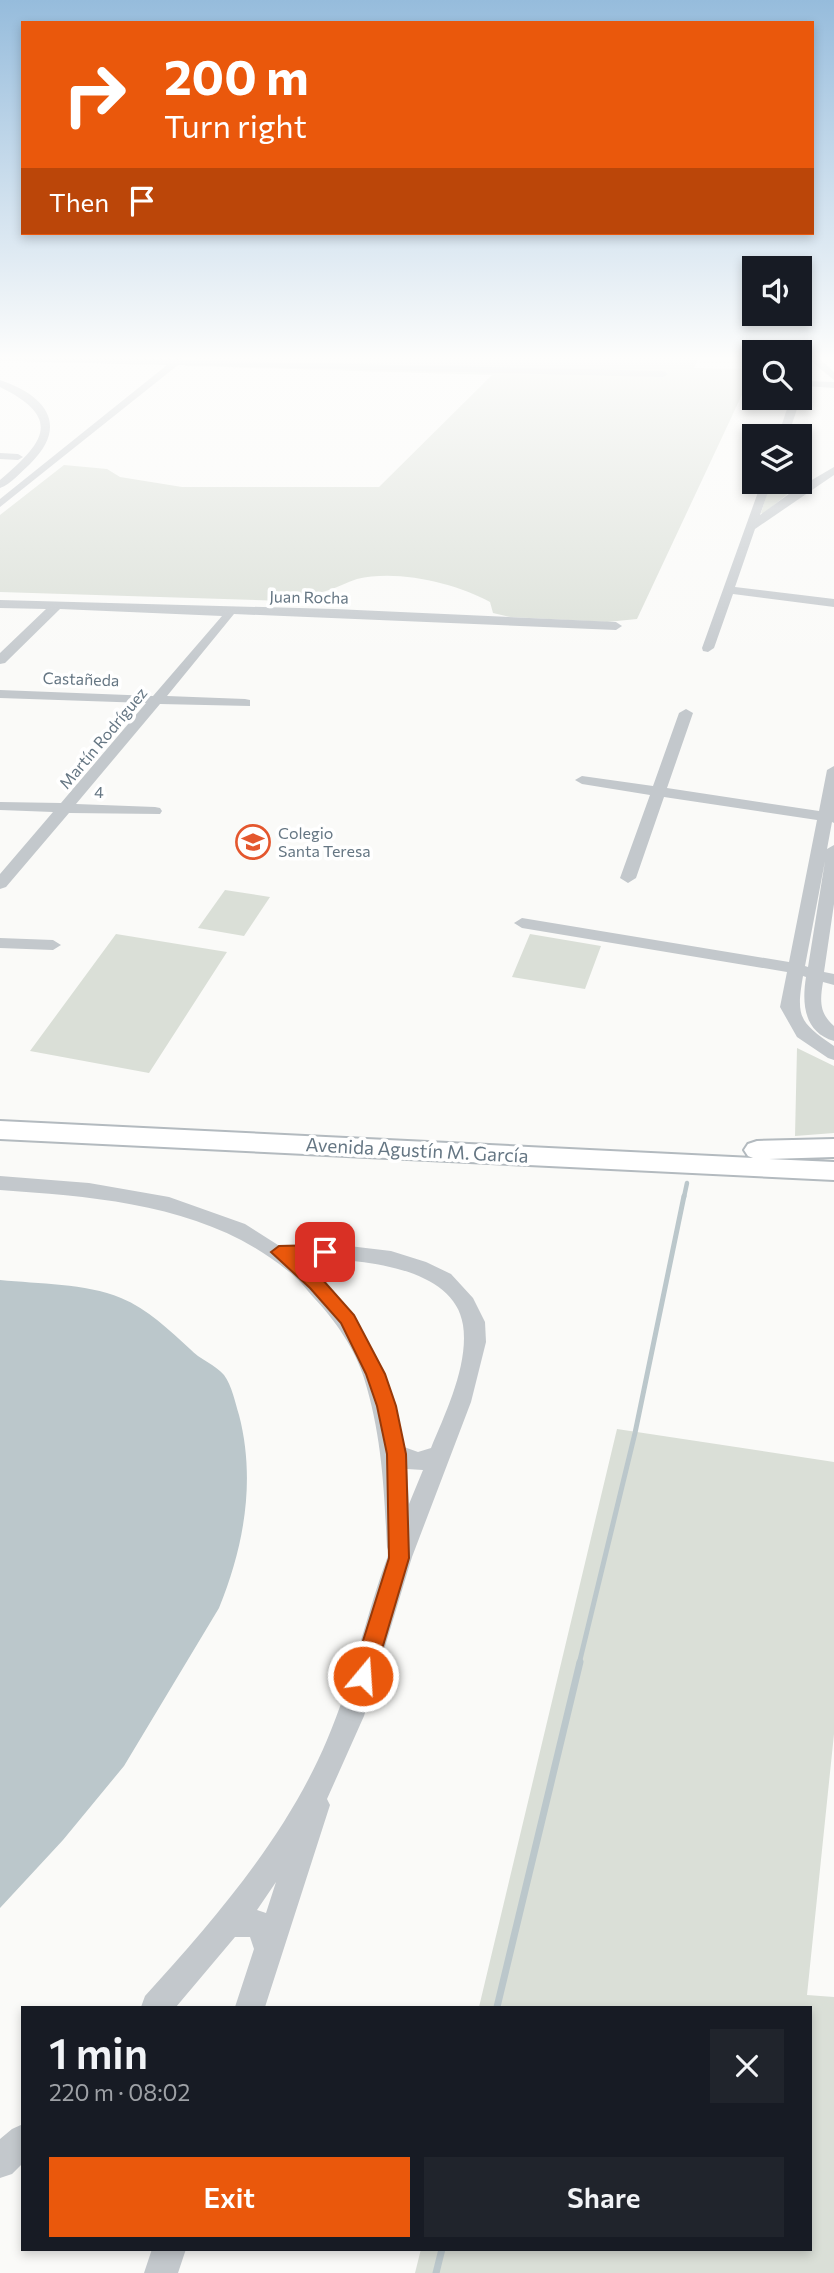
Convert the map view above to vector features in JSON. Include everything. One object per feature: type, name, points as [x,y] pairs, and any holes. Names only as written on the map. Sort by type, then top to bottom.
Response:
[{"type":"main road","name":"Avenida Agustín M. García","points":[[0,1114],[689,1149],[834,1148]]},
{"type":"main road","name":"Avenida Agustín M. García","points":[[0,1130],[834,1171]]},
{"type":"street","points":[[0,485],[26,463]]},
{"type":"street","points":[[0,505],[52,463]]},
{"type":"street","points":[[752,527],[834,470]]},
{"type":"street","points":[[812,480],[816,481]]},
{"type":"street","points":[[708,648],[762,494]]},
{"type":"street","points":[[728,590],[834,603]]},
{"type":"street","name":"Juan Rocha","points":[[0,604],[364,614],[617,626]]},
{"type":"street","points":[[0,660],[56,606]]},
{"type":"street","name":"Martín Rodríguez","points":[[0,884],[228,616],[227,612]]},
{"type":"street","name":"Castañeda","points":[[0,694],[245,703]]},
{"type":"street","points":[[628,878],[686,713]]},
{"type":"street","points":[[827,1043],[790,1014],[789,999],[830,817],[834,770]]},
{"type":"street","points":[[582,780],[830,817]]},
{"type":"street","name":"4","points":[[0,806],[155,811]]},
{"type":"street","points":[[827,1043],[811,1009],[813,973],[834,850]]},
{"type":"street","points":[[522,923],[795,968],[834,980]]},
{"type":"street","points":[[0,943],[53,945]]},
{"type":"street","points":[[0,1183],[81,1190],[178,1205],[247,1232],[279,1252],[327,1294],[348,1319],[376,1374],[386,1406],[397,1454],[399,1558]]},
{"type":"street","points":[[250,2006],[329,1766],[367,1665],[399,1558],[440,1455],[475,1351],[477,1333],[474,1320],[461,1297],[424,1269],[402,1260],[341,1253],[279,1252]]},
{"type":"street","points":[[397,1454],[409,1461],[419,1462],[440,1455]]},
{"type":"street","points":[[157,2006],[225,1925],[290,1835],[329,1766]]},
{"type":"street","points":[[225,1925],[239,1921],[253,1922],[262,1927],[269,1949]]},
{"type":"street","points":[[0,2162],[21,2142]]},
{"type":"street","points":[[161,2273],[169,2251]]},
{"type":"shaded area","points":[[403,463],[710,463],[637,619],[607,622],[510,617],[493,613],[490,602],[460,589],[426,580],[390,576],[357,579],[326,591],[300,594],[285,601],[0,592],[0,515],[64,465],[107,469],[120,477],[182,487],[379,487]]},
{"type":"shaded area","points":[[767,494],[788,494],[763,514],[761,513]]},
{"type":"shaded area","points":[[225,890],[270,897],[244,936],[198,928]]},
{"type":"shaded area","points":[[116,934],[227,952],[149,1073],[30,1051]]},
{"type":"shaded area","points":[[530,934],[601,946],[585,989],[512,977]]},
{"type":"shaded area","points":[[797,1048],[834,1066],[834,1133],[795,1136]]},
{"type":"shaded area","points":[[0,1280],[92,1289],[121,1298],[149,1314],[194,1353],[221,1371],[229,1384],[239,1415],[247,1464],[247,1489],[241,1537],[219,1608],[124,1766],[63,1840],[0,1908]]},
{"type":"shaded area","points":[[617,1429],[834,1462],[834,1734],[807,1995],[834,1997],[834,2273],[415,2273],[420,2251],[812,2251],[812,2006],[479,2006]]},
{"type":"waterway","points":[[684,1197],[687,1183]]},
{"type":"waterway","points":[[579,1664],[635,1433],[684,1196]]},
{"type":"waterway","points":[[497,2006],[580,1662]]},
{"type":"waterway","points":[[436,2273],[442,2251]]},
{"type":"place","name":"Colegio Santa Teresa","points":[[253,842]]},
{"type":"route","points":[[325,1252],[279,1252],[316,1283],[348,1319],[376,1374],[397,1454],[399,1558],[363,1676]]}]
